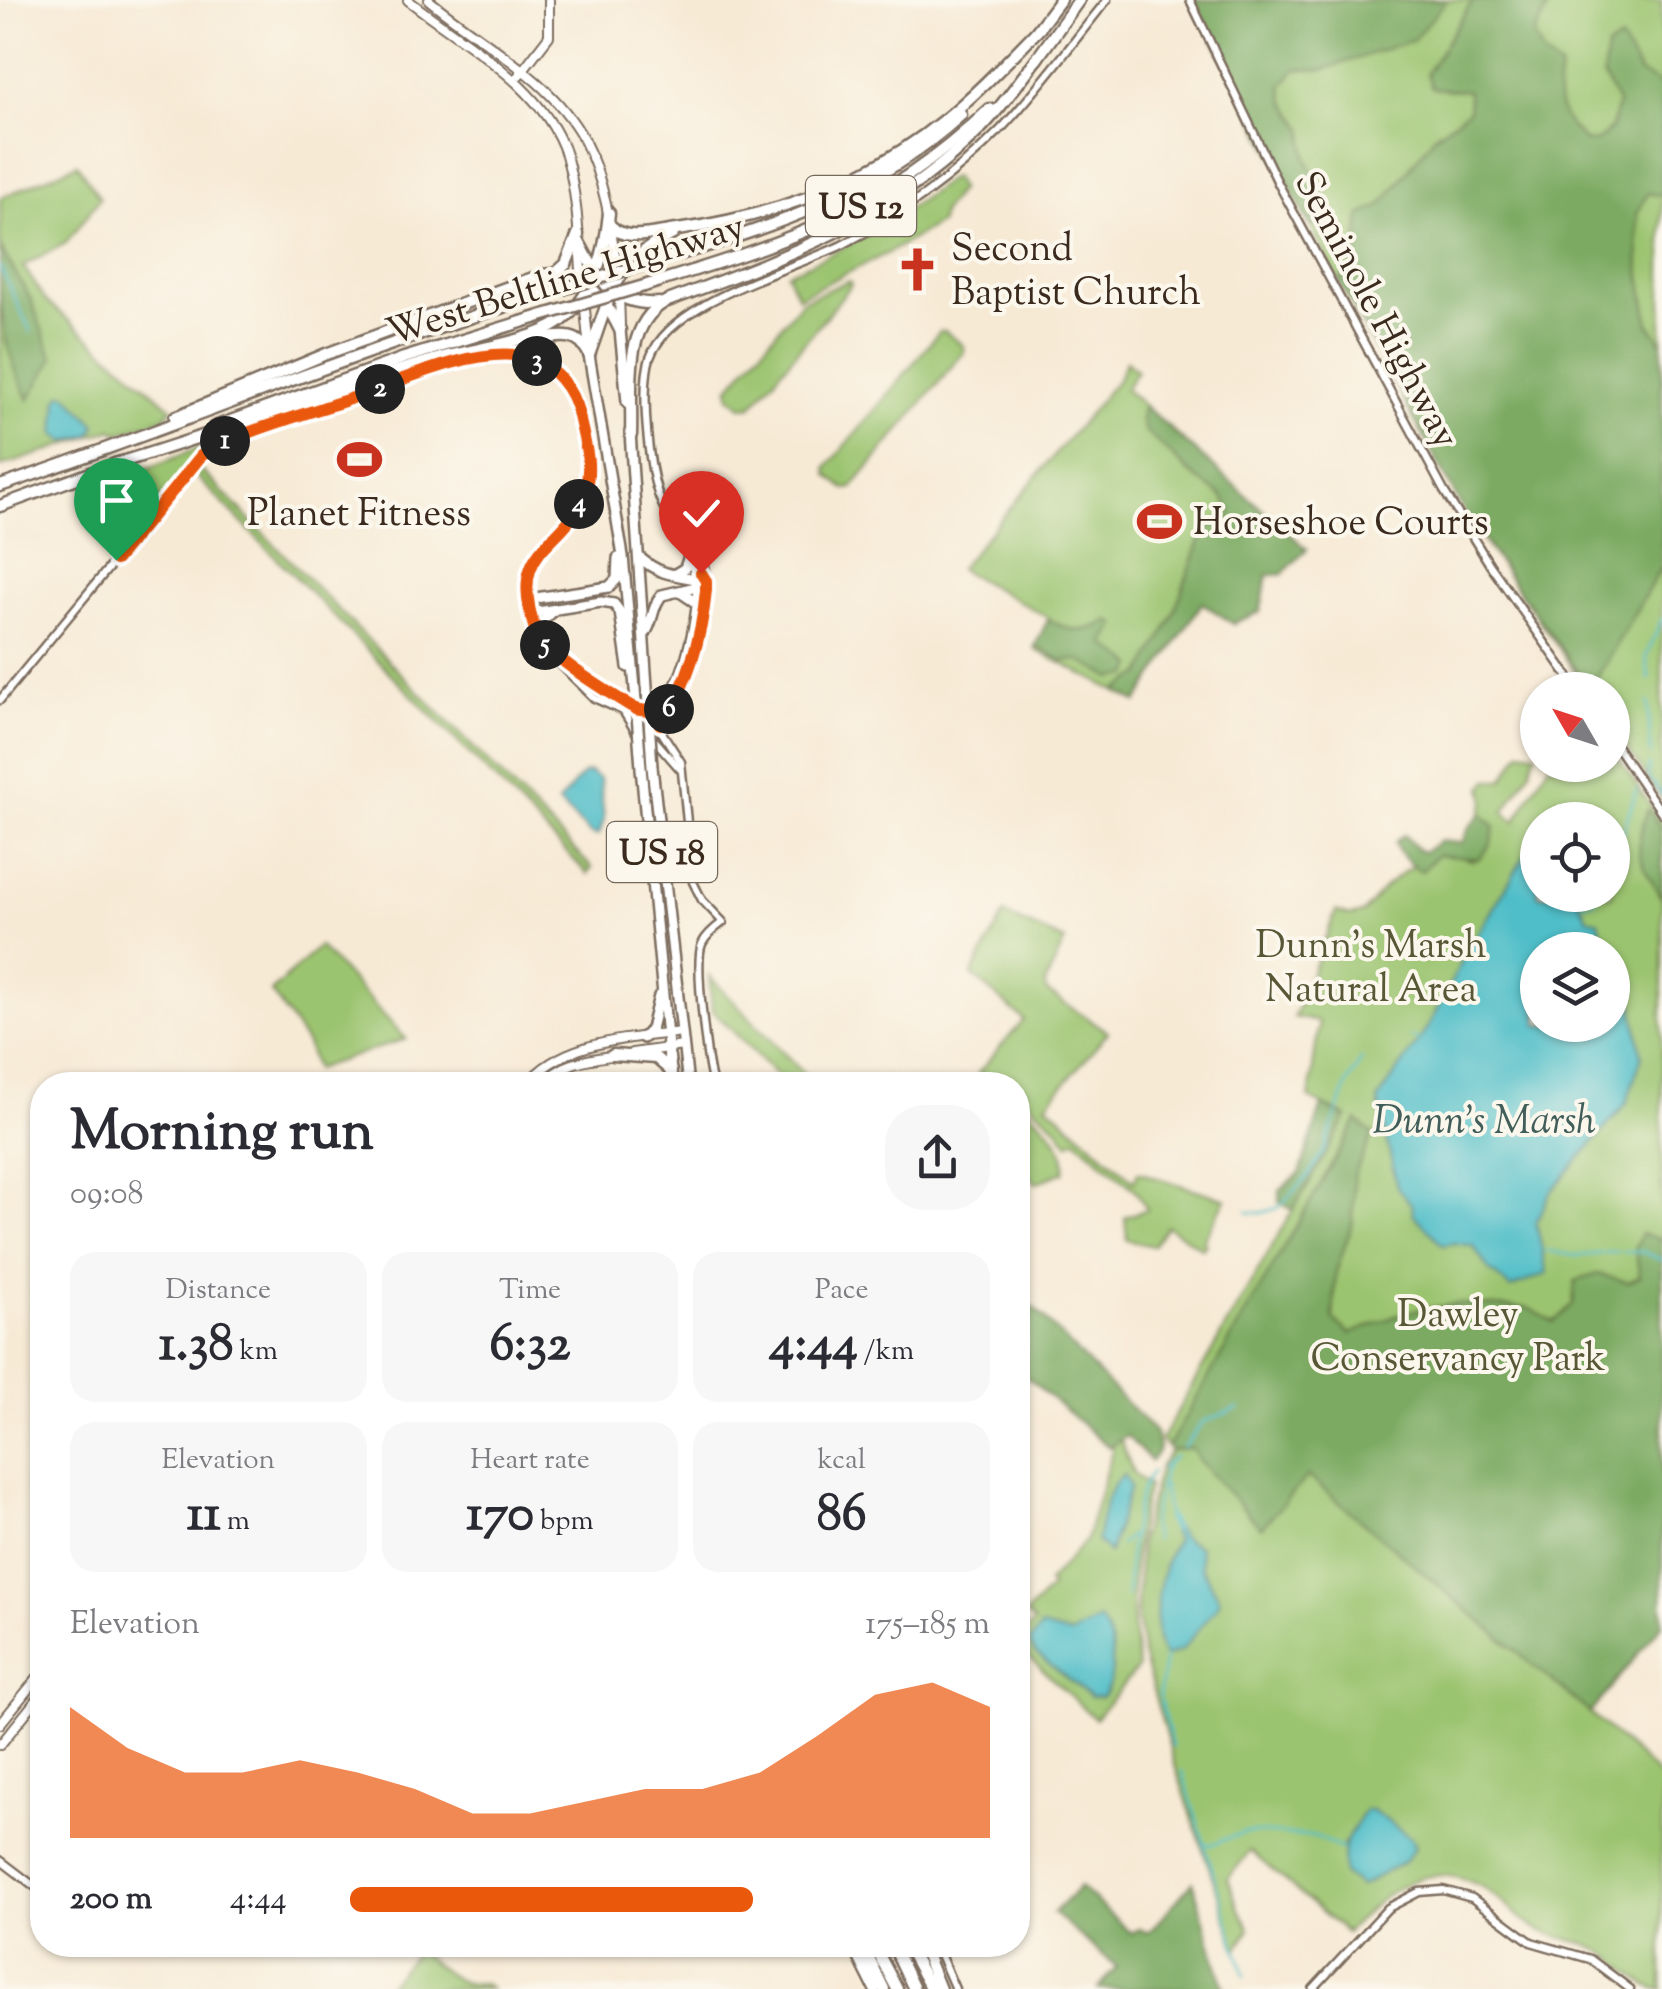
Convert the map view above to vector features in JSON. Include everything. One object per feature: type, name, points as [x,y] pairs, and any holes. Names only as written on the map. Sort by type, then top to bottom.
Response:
[{"type":"highway","name":"West Beltline Highway","points":[[0,486],[364,353],[798,217],[895,167],[974,102],[1060,0]]},
{"type":"highway","name":"West Beltline Highway","points":[[0,506],[392,362],[774,245],[868,202],[942,152],[996,104],[1038,58],[1079,0]]},
{"type":"highway","name":"US 18","points":[[671,1071],[620,535],[589,355],[614,299],[618,279],[639,254],[684,229],[749,216],[801,200],[880,163],[949,116],[1040,28]]},
{"type":"highway","points":[[95,454],[135,433],[245,391],[326,354],[527,278],[556,273],[589,280],[614,299],[665,302],[834,236],[884,206],[974,135],[1038,58]]},
{"type":"highway","points":[[116,464],[550,329],[584,297],[604,251],[609,213]]},
{"type":"highway","points":[[611,226],[624,235],[684,229]]},
{"type":"highway","points":[[578,238],[589,280]]},
{"type":"highway","points":[[556,273],[566,264],[578,238]]},
{"type":"highway","points":[[614,299],[630,435]]},
{"type":"highway","name":"US 18","points":[[665,302],[647,314],[637,332],[630,435],[652,767],[687,1072]]},
{"type":"highway","points":[[484,347],[564,336],[579,340],[589,355]]},
{"type":"highway","points":[[530,599],[608,587],[617,578],[620,535]]},
{"type":"highway","points":[[668,576],[685,568],[688,549]]},
{"type":"highway","points":[[638,557],[668,576],[695,583]]},
{"type":"highway","points":[[643,636],[651,626],[656,601],[662,595],[706,581]]},
{"type":"highway","points":[[678,591],[696,602]]},
{"type":"highway","points":[[531,613],[604,602],[616,606],[627,666],[634,673]]},
{"type":"highway","points":[[541,642],[544,620],[550,611],[560,608]]},
{"type":"highway","points":[[643,1038],[655,1016],[661,988]]},
{"type":"highway","points":[[613,1055],[656,1058],[671,1071]]},
{"type":"highway","points":[[859,1957],[874,1989]]},
{"type":"highway","points":[[868,1957],[884,1989]]},
{"type":"highway","points":[[880,1957],[896,1989]]},
{"type":"highway","points":[[899,1957],[914,1989]]},
{"type":"highway","points":[[914,1957],[931,1989]]},
{"type":"highway","points":[[927,1957],[940,1989]]},
{"type":"main road","points":[[408,0],[513,82],[543,113],[564,152],[578,238]]},
{"type":"main road","points":[[429,0],[554,100],[580,134],[609,213],[618,279]]},
{"type":"main road","points":[[513,82],[549,36],[549,0]]},
{"type":"main road","points":[[584,297],[589,355]]},
{"type":"main road","points":[[536,1072],[567,1052],[682,1032]]},
{"type":"main road","points":[[558,1072],[566,1065],[613,1055],[669,1052],[684,1046]]},
{"type":"main road","points":[[0,1724],[30,1687]]},
{"type":"main road","points":[[0,1745],[30,1708]]},
{"type":"street","points":[[651,736],[692,660],[704,613],[706,581],[700,555],[664,507],[657,490],[648,416],[650,360],[658,342],[669,329],[744,285],[856,238],[927,192],[1002,128],[1107,0]]},
{"type":"street","name":"Seminole Highway","points":[[1190,0],[1280,184],[1444,491],[1490,566],[1565,672]]},
{"type":"street","points":[[0,700],[201,456],[225,441],[458,363],[507,354],[540,362],[551,369],[570,392],[586,449],[588,472],[578,504],[530,566],[531,613],[541,642],[584,690],[623,711],[638,734],[651,736],[683,773]]},
{"type":"street","points":[[632,722],[643,710],[661,702],[674,686],[696,602],[682,532]]},
{"type":"street","points":[[688,549],[706,581]]},
{"type":"street","points":[[556,656],[643,710],[655,713],[681,762],[692,882],[702,900],[723,922],[705,939],[700,954],[711,1072]]},
{"type":"street","points":[[1630,767],[1662,813]]},
{"type":"street","points":[[0,1860],[30,1883]]},
{"type":"street","points":[[1313,1989],[1388,1908],[1419,1892],[1443,1890],[1472,1898],[1531,1942],[1590,1959],[1630,1989]]},
{"type":"street","points":[[941,1957],[954,1989]]},
{"type":"green space","points":[[1194,0],[1662,0],[1662,800],[1630,753],[1630,672],[1575,672],[1469,520],[1339,282]]},
{"type":"green space","points":[[1194,0],[1447,0],[1413,40],[1322,70],[1296,69],[1282,86],[1285,101],[1304,129],[1306,157],[1328,208],[1330,226],[1309,225]]},
{"type":"green space","points":[[1473,0],[1547,0],[1548,6],[1534,35],[1544,56],[1560,68],[1560,109],[1585,142],[1598,141],[1612,127],[1618,103],[1603,76],[1607,48],[1621,40],[1640,73],[1662,85],[1662,196],[1648,193],[1637,214],[1639,264],[1649,323],[1662,343],[1662,566],[1600,672],[1577,672],[1469,520],[1339,282],[1356,261],[1361,215],[1381,206],[1435,135],[1469,110],[1468,91],[1432,88],[1427,73]]},
{"type":"green space","points":[[77,164],[100,198],[66,243],[23,266],[46,301],[172,408],[164,418],[118,434],[113,429],[0,467],[0,269],[50,352],[30,298],[0,247],[0,198]]},
{"type":"green space","points":[[952,177],[960,189],[942,212],[940,223],[798,297],[787,273],[872,231]]},
{"type":"green space","points":[[0,247],[30,298],[53,359],[29,400],[7,343],[0,290]]},
{"type":"green space","points":[[848,281],[849,288],[752,406],[743,407],[730,397],[729,388],[802,301]]},
{"type":"green space","points":[[940,331],[964,346],[964,352],[852,488],[845,489],[828,475],[827,468]]},
{"type":"green space","points":[[1126,361],[1137,371],[1125,389],[1307,549],[1282,574],[1268,575],[1260,612],[1233,623],[1202,603],[1137,702],[1034,649],[1049,618],[959,569],[1118,379]]},
{"type":"green space","points":[[1144,406],[1307,549],[1282,574],[1268,575],[1260,612],[1233,623],[1202,603],[1137,702],[1116,691],[1142,674],[1172,618],[1202,535],[1216,521],[1230,517],[1232,511],[1222,496],[1196,478],[1145,431],[1141,418]]},
{"type":"green space","points":[[202,450],[137,526],[116,481]]},
{"type":"green space","points":[[199,468],[592,868],[588,874],[194,474]]},
{"type":"green space","points":[[1048,620],[1079,630],[1110,621],[1116,624],[1105,644],[1134,665],[1130,675],[1113,678],[1078,660],[1064,661],[1035,646]]},
{"type":"green space","points":[[1520,753],[1520,782],[1523,782],[1504,812],[1515,822],[1520,813],[1520,912],[1630,912],[1630,802],[1527,802],[1538,782],[1630,782],[1630,776],[1662,822],[1662,1624],[1590,1713],[1662,1778],[1662,1989],[1639,1981],[1596,1949],[1533,1927],[1485,1889],[1458,1877],[1439,1875],[1404,1884],[1346,1933],[1250,1851],[1228,1878],[1250,1928],[1237,1950],[1175,1766],[1142,1652],[1137,1613],[1140,1540],[1160,1466],[1171,1451],[1161,1440],[1346,1117],[1309,1098],[1319,1022],[1294,1017],[1336,911],[1350,916],[1363,913],[1386,886],[1412,866],[1422,870],[1437,855],[1457,855],[1474,861],[1495,827],[1481,814],[1483,787],[1488,780],[1503,780]],"holes":[[[1183,1538],[1199,1546],[1201,1567],[1214,1590],[1158,1644],[1164,1570],[1175,1545]],[[1372,1810],[1411,1838],[1415,1847],[1404,1862],[1360,1886],[1344,1874],[1343,1845]]]},
{"type":"green space","points":[[1648,809],[1662,830],[1662,899],[1640,856],[1640,836]]},
{"type":"green space","points":[[1481,814],[1495,827],[1491,844],[1479,859],[1437,855],[1422,871],[1405,859],[1395,842],[1404,835],[1424,852],[1440,841],[1462,843]]},
{"type":"green space","points":[[1004,914],[1065,941],[1045,984],[1046,991],[1108,1032],[1047,1104],[1134,1181],[1138,1172],[1226,1199],[1203,1241],[1203,1249],[1167,1226],[1153,1246],[1127,1240],[1125,1217],[1147,1209],[1136,1191],[1076,1139],[1068,1143],[1058,1128],[1030,1103],[1030,1072],[979,1072],[1024,1020],[972,975]]},
{"type":"green space","points":[[319,946],[406,1039],[315,1069],[307,1044],[271,992]]},
{"type":"green space","points":[[709,976],[802,1072],[773,1072],[712,1010]]},
{"type":"green space","points":[[1322,1105],[1347,1117],[1293,1210],[1279,1202],[1280,1190],[1300,1173]]},
{"type":"green space","points":[[1030,1112],[1057,1141],[1064,1161],[1064,1172],[1036,1183],[1030,1177]]},
{"type":"green space","name":"Dawley Conservancy Park","points":[[1357,1121],[1373,1134],[1354,1175],[1353,1222],[1336,1272],[1333,1319],[1350,1334],[1406,1312],[1456,1304],[1528,1308],[1554,1322],[1573,1304],[1575,1281],[1598,1274],[1628,1282],[1640,1277],[1635,1248],[1641,1234],[1662,1239],[1662,1624],[1590,1713],[1308,1476],[1261,1528],[1199,1461],[1192,1448],[1171,1451],[1168,1447]]},
{"type":"green space","points":[[1030,1304],[1153,1430],[1159,1447],[1150,1461],[1127,1436],[1109,1447],[1030,1380]]},
{"type":"green space","points":[[1121,1440],[1133,1473],[1148,1486],[1133,1576],[1138,1667],[1095,1719],[1030,1658],[1030,1627],[1034,1622],[1030,1610],[1086,1540],[1114,1444]]},
{"type":"green space","points":[[1193,1882],[1224,1989],[1098,1989],[1117,1967],[1053,1913],[1080,1887],[1131,1933],[1140,1929],[1148,1933]]},
{"type":"green space","points":[[412,1957],[426,1957],[456,1979],[484,1984],[490,1989],[384,1989]]},
{"type":"water","points":[[62,394],[96,425],[91,435],[66,442],[55,434],[58,399]]},
{"type":"water","points":[[589,772],[600,779],[604,819],[599,835],[591,834],[558,803]]},
{"type":"water","name":"Dunn's Marsh","points":[[1520,864],[1520,912],[1584,912],[1587,918],[1599,921],[1601,932],[1520,932],[1520,1042],[1630,1042],[1630,989],[1642,1056],[1626,1104],[1550,1193],[1536,1222],[1547,1273],[1511,1288],[1489,1270],[1473,1246],[1443,1245],[1413,1214],[1412,1205],[1397,1187],[1378,1100],[1428,1027]]},
{"type":"water","points":[[1124,1475],[1130,1487],[1109,1553],[1097,1541],[1109,1495]]},
{"type":"water","points":[[1176,1528],[1183,1538],[1199,1547],[1201,1567],[1219,1598],[1218,1605],[1182,1650],[1165,1657],[1157,1632],[1158,1599],[1165,1566],[1176,1541],[1172,1530]]},
{"type":"water","points":[[1099,1620],[1104,1627],[1111,1647],[1112,1670],[1102,1697],[1091,1697],[1035,1653],[1030,1645],[1041,1627],[1071,1635]]},
{"type":"water","points":[[1365,1810],[1372,1810],[1411,1838],[1415,1847],[1404,1862],[1360,1886],[1344,1874],[1343,1854]]},
{"type":"waterway","points":[[0,267],[31,332]]},
{"type":"waterway","points":[[1649,679],[1646,657],[1662,619]]},
{"type":"waterway","points":[[1648,702],[1651,754]]},
{"type":"waterway","points":[[1649,765],[1648,777],[1662,795]]},
{"type":"waterway","points":[[1630,810],[1637,789]]},
{"type":"waterway","points":[[1458,953],[1464,957]]},
{"type":"waterway","points":[[1410,1037],[1419,1040]]},
{"type":"waterway","points":[[1247,1212],[1278,1208],[1309,1175],[1324,1151],[1347,1084],[1362,1059]]},
{"type":"waterway","points":[[1545,1251],[1577,1256],[1618,1252]]},
{"type":"waterway","points":[[1623,1252],[1643,1252],[1662,1260]]},
{"type":"waterway","points":[[1183,1448],[1203,1422],[1239,1408]]},
{"type":"waterway","points":[[1161,1469],[1175,1456]]},
{"type":"waterway","points":[[1155,1540],[1151,1523],[1166,1464]]},
{"type":"waterway","points":[[1127,1597],[1136,1512],[1152,1472]]},
{"type":"waterway","points":[[1163,1485],[1168,1518]]},
{"type":"waterway","points":[[1168,1518],[1174,1529]]},
{"type":"waterway","points":[[1120,1544],[1130,1536]]},
{"type":"waterway","points":[[1165,1657],[1159,1696],[1172,1746]]},
{"type":"waterway","points":[[1182,1771],[1204,1843],[1210,1845],[1245,1832],[1315,1836],[1342,1849]]},
{"type":"waterway","points":[[1204,1844],[1245,1976]]},
{"type":"place","name":"Second Baptist Church","points":[[918,269]]},
{"type":"place","name":"Planet Fitness","points":[[359,460]]},
{"type":"place","name":"Horseshoe Courts","points":[[1160,521]]},
{"type":"route","points":[[116,560],[201,456],[215,446],[446,366],[507,354],[540,362],[561,379],[576,406],[588,458],[588,477],[581,500],[530,566],[531,613],[541,642],[602,688],[639,711],[655,713],[660,724],[686,676],[704,613],[706,581],[701,573]]},
{"type":"park label","name":"Dunn's Marsh Natural Area","points":[[1371,966]]}]
